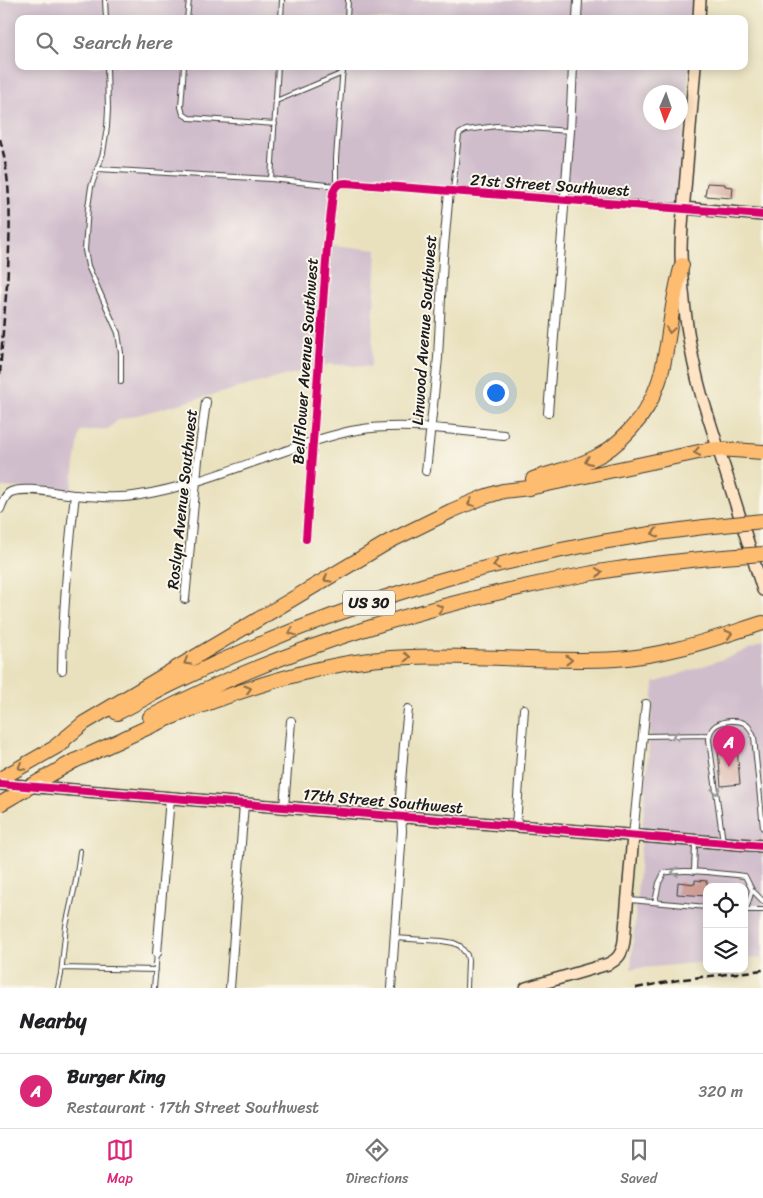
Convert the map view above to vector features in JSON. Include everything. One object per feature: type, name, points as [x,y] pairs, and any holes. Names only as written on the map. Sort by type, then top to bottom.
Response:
[{"type":"highway","points":[[56,746],[84,723],[390,541],[451,510],[524,482],[582,463],[596,457],[616,444],[640,419],[652,400],[659,383],[666,355],[682,265]]},
{"type":"highway","points":[[503,491],[529,488],[718,449],[763,452]]},
{"type":"highway","name":"US 30","points":[[0,779],[56,746],[170,685],[242,652],[312,624],[402,592],[504,563],[569,548],[664,532],[763,521]]},
{"type":"highway","name":"US 30","points":[[0,804],[158,713],[222,683],[283,658],[360,631],[464,601],[590,573],[711,558],[763,554]]},
{"type":"highway","points":[[74,760],[167,719],[242,691],[316,670],[355,662],[417,657],[566,660],[618,659],[678,649],[763,623]]},
{"type":"street","points":[[577,15],[578,0]]},
{"type":"street","points":[[699,15],[700,0]]},
{"type":"street","points":[[548,413],[570,131],[573,70]]},
{"type":"street","points":[[695,70],[683,208],[682,265],[686,320],[695,370],[763,590]]},
{"type":"street","name":"21st Street Southwest","points":[[336,186],[346,183],[763,215]]},
{"type":"street","name":"Bellflower Avenue Southwest","points":[[306,539],[327,248],[333,193],[336,186]]},
{"type":"street","name":"Linwood Avenue Southwest","points":[[426,472],[438,358],[443,258],[451,191]]},
{"type":"street","name":"Roslyn Avenue Southwest","points":[[185,598],[196,481],[206,402]]},
{"type":"street","points":[[0,509],[5,496],[19,490],[104,497],[139,496],[196,481],[312,441],[369,428],[403,427],[504,435]]},
{"type":"street","points":[[62,670],[65,591],[75,495]]},
{"type":"street","points":[[526,988],[608,964],[620,956],[623,949],[646,704]]},
{"type":"street","points":[[391,988],[402,831],[400,796],[408,709]]},
{"type":"street","points":[[516,826],[524,709]]},
{"type":"street","points":[[284,807],[292,721]]},
{"type":"street","name":"17th Street Southwest","points":[[0,784],[763,846]]},
{"type":"street","points":[[158,953],[170,798]]},
{"type":"street","points":[[230,988],[244,804]]},
{"type":"lane","points":[[105,0],[106,15]]},
{"type":"lane","points":[[187,15],[189,0]]},
{"type":"lane","points":[[281,15],[282,0]]},
{"type":"lane","points":[[347,15],[348,0]]},
{"type":"lane","points":[[107,70],[107,127],[103,153],[88,206],[86,250],[88,266],[118,333],[121,352],[121,382]]},
{"type":"lane","points":[[184,70],[181,107],[184,114],[189,118],[275,124]]},
{"type":"lane","points":[[271,179],[278,70]]},
{"type":"lane","points":[[98,170],[271,179],[336,186],[336,158],[343,73],[276,101]]},
{"type":"lane","points":[[451,191],[460,134],[466,130],[497,126],[570,131]]},
{"type":"lane","points":[[723,843],[709,740],[709,735],[713,728],[718,725],[739,721],[746,723],[750,727],[754,737],[763,828]]},
{"type":"lane","points":[[643,736],[709,735]]},
{"type":"lane","points":[[694,872],[695,840]]},
{"type":"lane","points":[[58,988],[66,926],[76,881],[80,850]]},
{"type":"lane","points":[[655,902],[659,883],[664,873],[671,871],[745,876],[752,890],[763,900]]},
{"type":"lane","points":[[748,901],[752,890]]},
{"type":"lane","points":[[627,900],[703,907]]},
{"type":"lane","points":[[748,910],[763,910]]},
{"type":"lane","points":[[394,938],[442,941],[460,946],[468,955],[467,988]]},
{"type":"lane","points":[[154,988],[158,953]]},
{"type":"lane","points":[[62,968],[156,970]]},
{"type":"shaded area","points":[[0,0],[694,0],[692,15],[15,15],[15,70],[689,70],[687,85],[643,85],[643,130],[684,130],[678,205],[337,179],[332,245],[377,250],[371,367],[330,364],[118,420],[108,429],[80,431],[71,491],[2,487],[0,503]]},
{"type":"shaded area","points":[[763,645],[763,958],[748,959],[748,883],[703,883],[703,962],[631,969],[654,683]]},
{"type":"building","points":[[707,183],[725,184],[725,186],[733,187],[732,198],[705,196]]},
{"type":"building","points":[[737,747],[740,784],[721,786],[718,749]]},
{"type":"building","points":[[695,880],[707,881],[707,883],[703,883],[703,896],[677,894],[678,882],[695,884]]},
{"type":"railway","points":[[0,139],[9,194],[10,230],[0,374]]},
{"type":"railway","points":[[636,988],[684,979],[763,970]]},
{"type":"cycle path","points":[[306,539],[327,248],[333,193],[338,185],[346,183],[763,215]]},
{"type":"cycle path","points":[[0,784],[763,846]]},
{"type":"place","name":"Burger King","points":[[729,767]]}]
